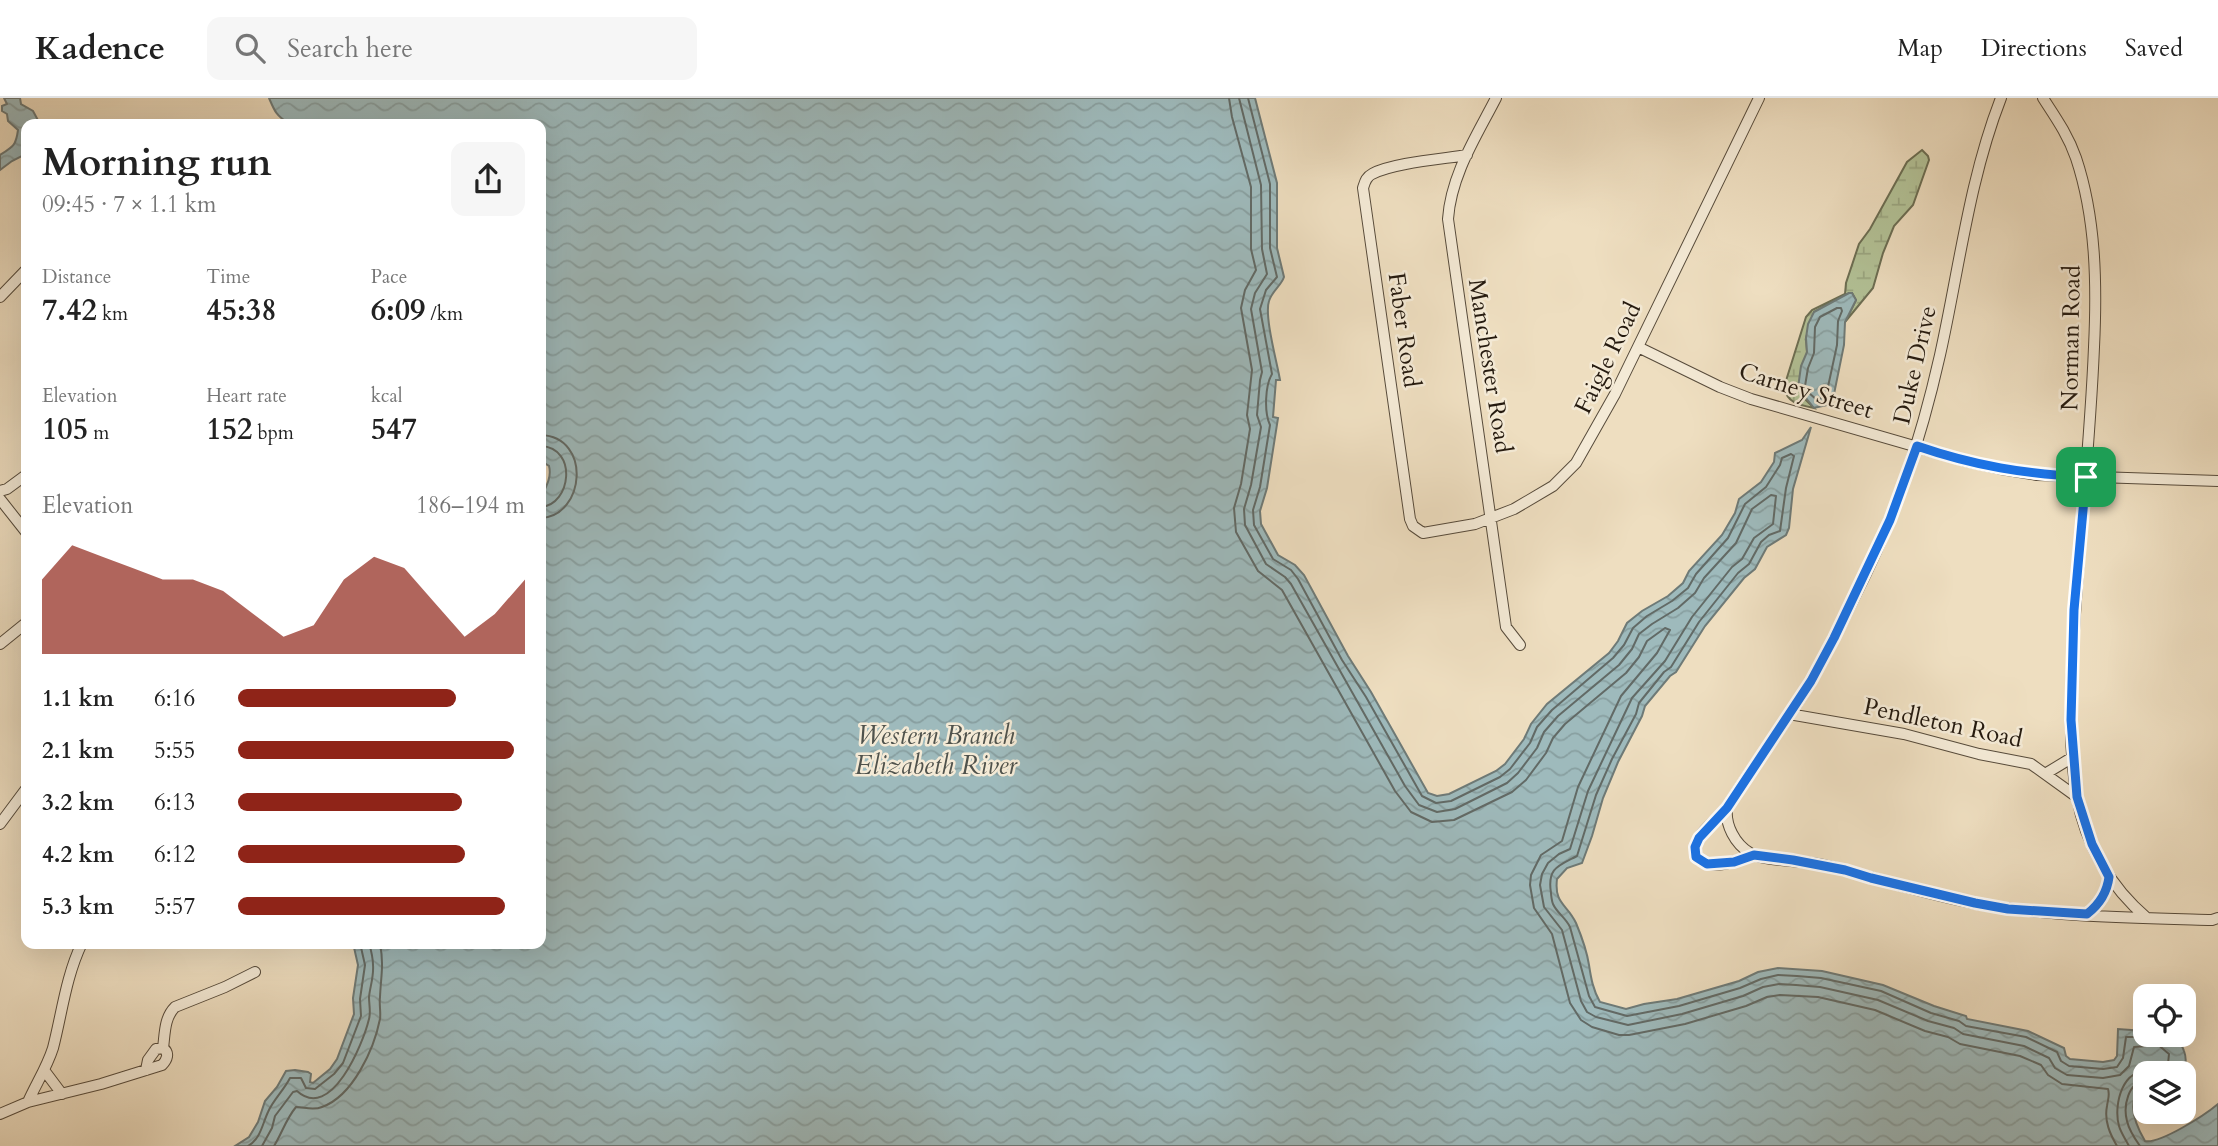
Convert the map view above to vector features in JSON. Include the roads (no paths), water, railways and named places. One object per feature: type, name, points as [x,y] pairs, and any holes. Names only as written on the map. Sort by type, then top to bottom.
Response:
[{"type":"street","name":"Manchester Road","points":[[1496,98],[1451,193],[1448,219],[1506,627],[1520,645]]},
{"type":"street","name":"Faigle Road","points":[[1410,519],[1413,526],[1423,533],[1490,519],[1534,499],[1565,475],[1591,438],[1638,347],[1759,98]]},
{"type":"street","name":"Duke Drive","points":[[2001,98],[1976,184],[1940,355],[1917,446],[1890,520],[1862,583],[1811,681],[1727,808],[1699,838],[1695,847],[1696,857],[1707,864],[1722,864],[1754,855],[1819,864],[2008,909],[2147,918],[2218,918]]},
{"type":"street","name":"Norman Road","points":[[2043,98],[2059,122],[2076,157],[2090,224],[2095,298],[2091,411],[2074,610],[2071,681],[2077,797],[2092,844],[2109,877],[2127,900],[2147,918]]},
{"type":"street","name":"Faber Road","points":[[1410,519],[1363,191],[1365,182],[1373,174],[1467,155]]},
{"type":"street","points":[[0,297],[21,275]]},
{"type":"street","name":"Carney Street","points":[[1638,347],[1751,400],[1966,461],[2037,475],[2218,481]]},
{"type":"street","points":[[0,491],[21,479]]},
{"type":"street","points":[[0,499],[21,526]]},
{"type":"street","points":[[0,644],[21,627]]},
{"type":"street","name":"Pendleton Road","points":[[1790,714],[1904,734],[1979,754],[2031,764],[2077,797]]},
{"type":"street","points":[[2045,774],[2073,757]]},
{"type":"street","points":[[0,824],[21,796]]},
{"type":"street","points":[[1727,808],[1727,823],[1732,834],[1754,855]]},
{"type":"street","points":[[2087,914],[2105,894],[2109,877]]},
{"type":"street","points":[[28,1102],[53,1047],[71,972],[80,949]]},
{"type":"street","points":[[0,1114],[28,1102],[146,1070],[153,1052],[163,1048],[167,1018],[175,1007],[255,972]]},
{"type":"street","points":[[44,1070],[62,1094]]},
{"type":"water","points":[[4,98],[20,98],[21,104],[33,111],[37,119],[21,119],[21,156],[0,170],[0,155],[14,145],[18,130],[2,111],[2,106],[7,104]]},
{"type":"water","name":"Western Branch Elizabeth River","points":[[269,98],[1255,98],[1277,183],[1277,248],[1284,277],[1270,297],[1268,308],[1269,328],[1280,380],[1276,380],[1273,417],[1278,418],[1267,488],[1260,511],[1261,524],[1278,555],[1295,565],[1304,575],[1428,793],[1437,796],[1449,794],[1505,764],[1547,704],[1609,653],[1627,623],[1683,583],[1689,571],[1722,535],[1735,513],[1739,499],[1761,482],[1774,462],[1775,453],[1802,440],[1811,427],[1793,489],[1786,535],[1767,547],[1755,569],[1744,578],[1705,626],[1676,672],[1645,706],[1603,798],[1582,863],[1567,868],[1557,879],[1557,894],[1578,928],[1600,1002],[1626,1009],[1677,999],[1778,968],[1822,971],[1883,985],[1966,1016],[1967,1019],[2028,1031],[2064,1048],[2070,1059],[2103,1062],[2114,1060],[2117,1056],[2118,1029],[2133,1030],[2133,1047],[2183,1047],[2186,1057],[2186,1061],[2133,1061],[2133,1124],[2137,1124],[2145,1141],[2161,1138],[2188,1124],[2196,1124],[2196,1119],[2218,1104],[2218,1146],[235,1146],[249,1137],[258,1122],[265,1101],[286,1071],[308,1072],[311,1074],[310,1082],[313,1083],[330,1069],[337,1059],[354,1014],[353,998],[358,965],[354,949],[546,949],[546,486],[550,470],[546,464],[546,119],[281,118]]},
{"type":"water","points":[[1852,293],[1856,300],[1845,322],[1844,345],[1832,404],[1814,408],[1798,388],[1801,366],[1807,352],[1808,324],[1814,312]]}]
